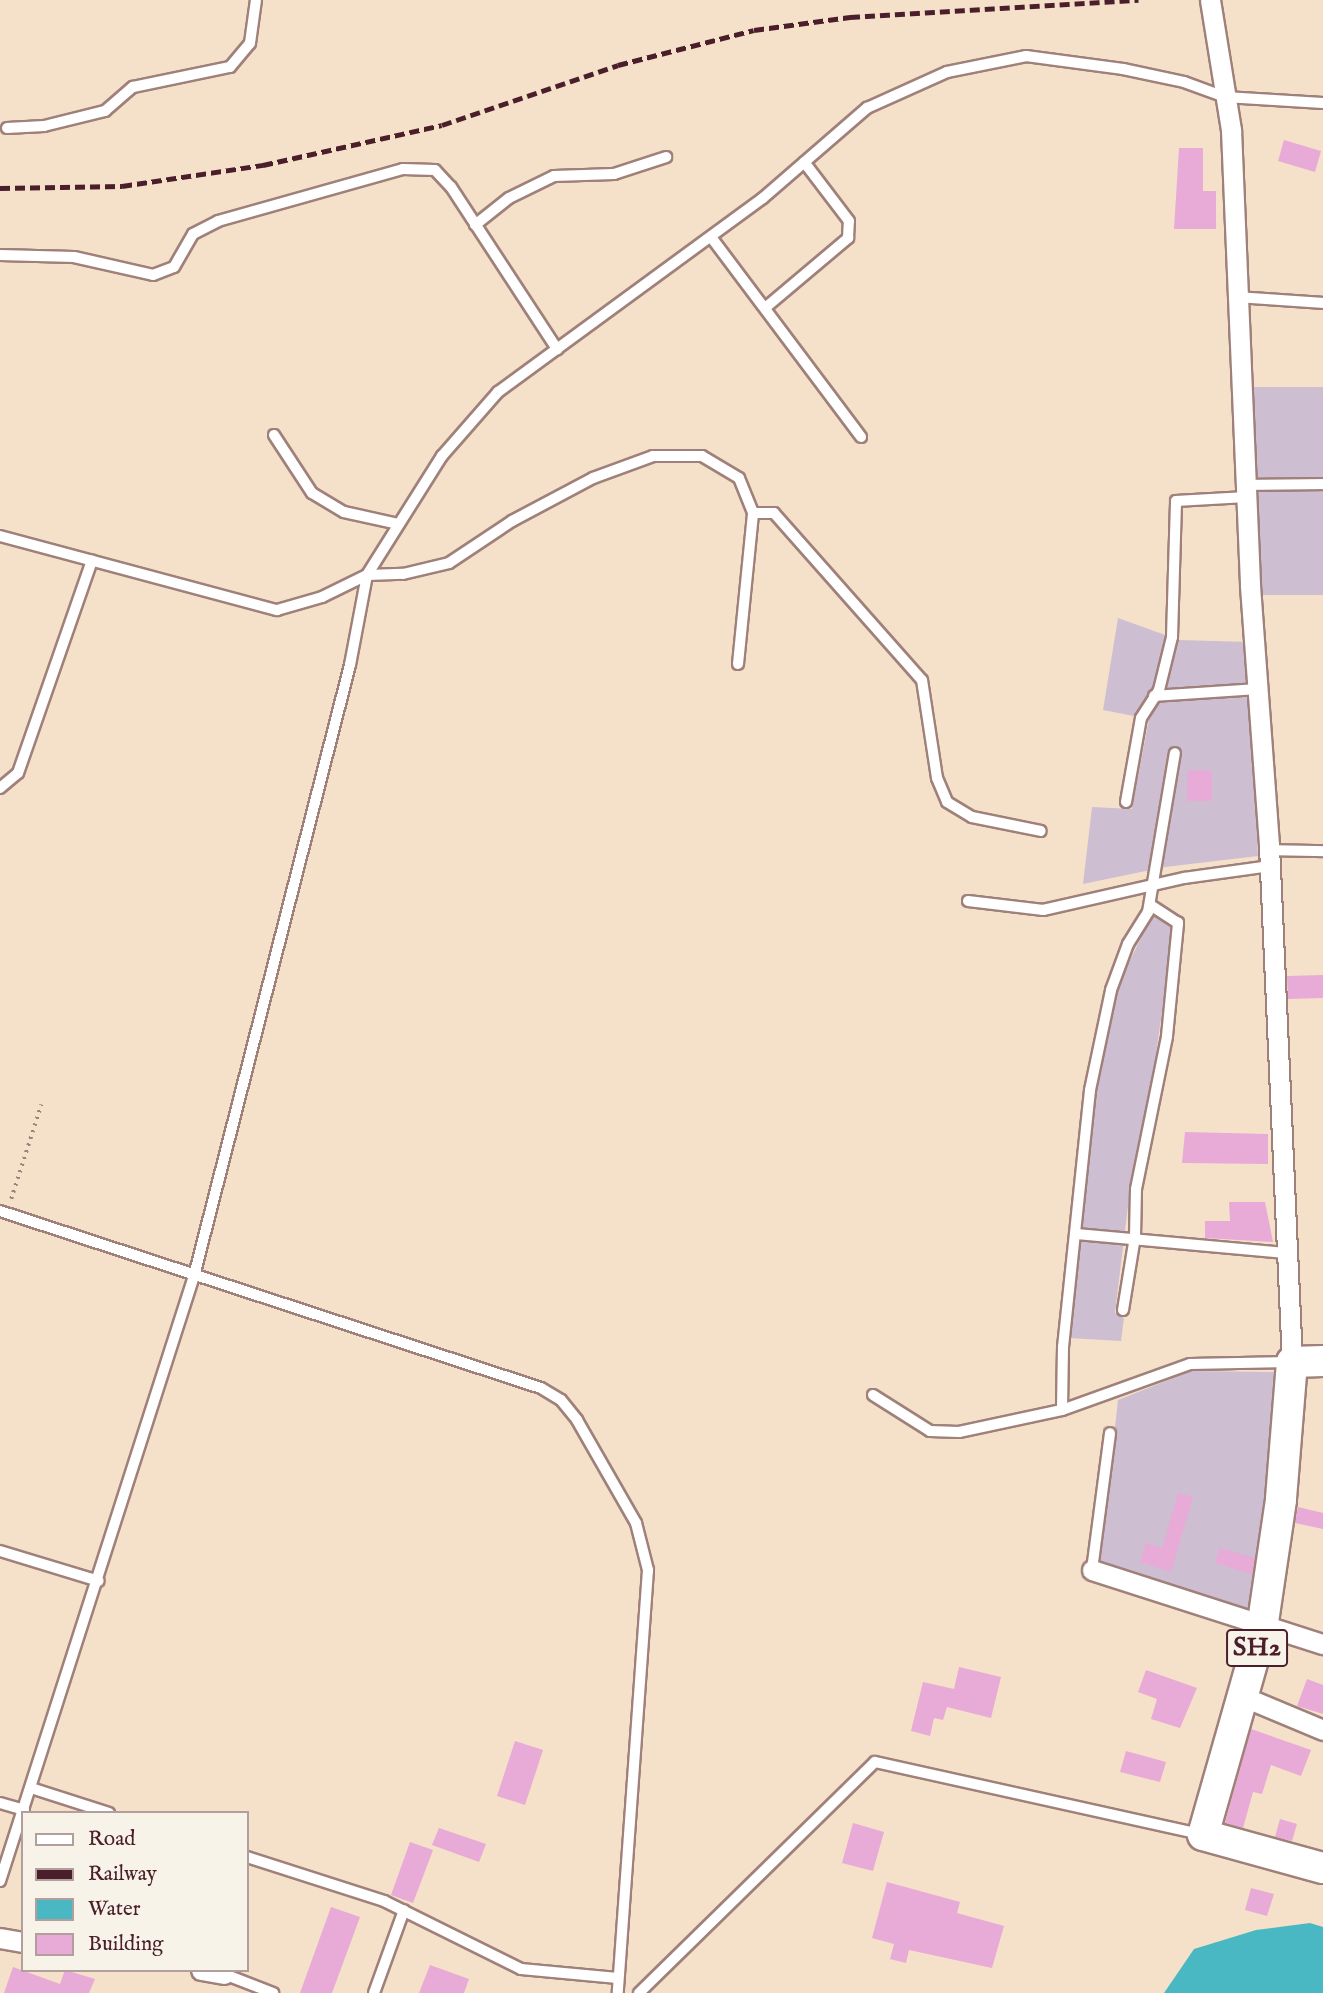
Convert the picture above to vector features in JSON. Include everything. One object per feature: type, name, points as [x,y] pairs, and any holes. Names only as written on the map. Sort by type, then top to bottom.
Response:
[{"type":"main road","points":[[1292,1362],[1323,1362]]},
{"type":"main road","name":"SH2","points":[[1203,1835],[1262,1628],[1281,1500],[1292,1362]]},
{"type":"main road","points":[[1203,1835],[1321,1862]]},
{"type":"street","points":[[1210,0],[1231,130],[1246,491],[1269,858],[1292,1362]]},
{"type":"street","points":[[1091,1570],[1262,1628],[1323,1644]]},
{"type":"street","points":[[1244,1697],[1323,1730]]},
{"type":"street","points":[[0,1938],[21,1942]]},
{"type":"street","points":[[212,1972],[224,1974]]},
{"type":"lane","points":[[7,128],[44,126],[106,111],[133,87],[230,67],[250,43],[256,0]]},
{"type":"lane","points":[[0,1803],[24,1810],[194,1276],[349,666],[366,575],[442,456],[498,392],[710,237],[867,108],[947,72],[1026,57],[1124,69],[1184,82],[1225,97],[1323,103]]},
{"type":"lane","points":[[475,225],[509,198],[554,176],[614,174],[666,157]]},
{"type":"lane","points":[[765,308],[848,238],[845,214],[804,162]]},
{"type":"lane","points":[[0,254],[74,257],[153,275],[174,267],[194,234],[218,220],[403,169],[435,170],[475,225],[556,349]]},
{"type":"lane","points":[[710,237],[861,437]]},
{"type":"lane","points":[[1238,298],[1323,303]]},
{"type":"lane","points":[[274,435],[312,493],[344,512],[398,524]]},
{"type":"lane","points":[[0,536],[277,610],[322,597],[366,575],[403,574],[449,563],[512,521],[593,478],[653,456],[702,456],[738,478],[753,513],[738,664]]},
{"type":"lane","points":[[1126,802],[1141,718],[1154,696],[1172,637],[1176,501],[1323,484]]},
{"type":"lane","points":[[753,513],[774,513],[922,680],[937,778],[947,802],[972,817],[1041,831]]},
{"type":"lane","points":[[0,788],[18,773],[92,561]]},
{"type":"lane","points":[[1154,696],[1257,689]]},
{"type":"lane","points":[[1062,1410],[1063,1347],[1090,1090],[1111,990],[1150,905],[1160,820],[1175,753]]},
{"type":"lane","points":[[968,901],[1044,910],[1154,887],[1184,877],[1269,858],[1323,851]]},
{"type":"lane","points":[[1124,1310],[1135,1237],[1136,1189],[1167,1036],[1178,923],[1150,905]]},
{"type":"lane","points":[[3,1212],[541,1388],[561,1400],[591,1439],[636,1523],[648,1570],[618,1993]]},
{"type":"lane","points":[[1076,1234],[1135,1237],[1286,1253]]},
{"type":"lane","points":[[873,1395],[930,1430],[959,1432],[1062,1410],[1190,1364],[1292,1362]]},
{"type":"lane","points":[[1091,1570],[1110,1433]]},
{"type":"lane","points":[[0,1551],[99,1581]]},
{"type":"lane","points":[[639,1993],[875,1762],[1203,1835]]},
{"type":"lane","points":[[31,1788],[103,1811]]},
{"type":"lane","points":[[0,1881],[21,1819]]},
{"type":"lane","points":[[248,1857],[404,1910],[521,1969],[618,1978]]},
{"type":"lane","points":[[374,1993],[404,1910]]},
{"type":"lane","points":[[224,1974],[272,1993]]},
{"type":"path","points":[[3,1212],[41,1105]]},
{"type":"shaded area","points":[[1252,387],[1323,387],[1323,595],[1259,595]]},
{"type":"shaded area","points":[[1118,618],[1179,640],[1248,642],[1258,856],[1165,867],[1083,884],[1092,807],[1132,809],[1149,719],[1103,710]]},
{"type":"shaded area","points":[[1153,913],[1174,925],[1153,1076],[1130,1189],[1115,1313],[1124,1318],[1121,1341],[1069,1338],[1095,1089],[1120,981]]},
{"type":"shaded area","points":[[1191,1371],[1282,1372],[1264,1616],[1100,1564],[1118,1400]]},
{"type":"water","points":[[1310,1923],[1323,1927],[1323,1993],[1164,1993],[1194,1949],[1256,1930]]},
{"type":"building","points":[[1284,140],[1321,151],[1315,172],[1278,161]]},
{"type":"building","points":[[1179,148],[1203,148],[1203,191],[1216,191],[1216,229],[1174,229]]},
{"type":"building","points":[[1188,770],[1212,771],[1212,801],[1187,801]]},
{"type":"building","points":[[1323,975],[1323,998],[1288,999],[1287,976]]},
{"type":"building","points":[[1185,1132],[1268,1134],[1268,1164],[1182,1163]]},
{"type":"building","points":[[1229,1202],[1265,1202],[1273,1242],[1205,1238],[1205,1221],[1230,1221]]},
{"type":"building","points":[[1178,1493],[1193,1497],[1171,1572],[1140,1562],[1146,1543],[1162,1548]]},
{"type":"building","points":[[1298,1507],[1323,1513],[1323,1529],[1295,1523]]},
{"type":"building","points":[[1220,1548],[1255,1558],[1252,1574],[1215,1563]]},
{"type":"building","points":[[959,1667],[1001,1677],[991,1718],[947,1707],[943,1720],[934,1718],[930,1736],[911,1731],[923,1682],[954,1689]]},
{"type":"building","points":[[1146,1670],[1197,1688],[1180,1728],[1151,1719],[1157,1699],[1138,1692]]},
{"type":"building","points":[[1307,1679],[1323,1685],[1323,1714],[1297,1706]]},
{"type":"building","points":[[1251,1729],[1311,1750],[1301,1776],[1271,1765],[1262,1794],[1253,1792],[1243,1828],[1225,1823]]},
{"type":"building","points":[[515,1741],[543,1750],[525,1805],[497,1796]]},
{"type":"building","points":[[1126,1751],[1166,1762],[1160,1782],[1120,1772]]},
{"type":"building","points":[[1280,1819],[1297,1824],[1292,1841],[1275,1837]]},
{"type":"building","points":[[853,1823],[884,1832],[873,1871],[842,1863]]},
{"type":"building","points":[[439,1828],[486,1844],[479,1862],[432,1845]]},
{"type":"building","points":[[410,1842],[433,1850],[413,1903],[391,1895]]},
{"type":"building","points":[[887,1882],[960,1902],[957,1913],[1004,1926],[992,1968],[909,1950],[906,1963],[890,1959],[894,1944],[872,1938]]},
{"type":"building","points":[[1251,1888],[1274,1894],[1267,1916],[1245,1910]]},
{"type":"building","points":[[331,1907],[360,1917],[332,1993],[300,1993]]},
{"type":"building","points":[[430,1965],[469,1979],[464,1993],[419,1993]]},
{"type":"building","points":[[13,1967],[60,1984],[64,1972],[95,1979],[89,1993],[4,1993]]},
{"type":"railway","points":[[0,188],[122,186],[263,165],[442,125],[618,65],[754,30],[850,17],[1138,0]]}]
